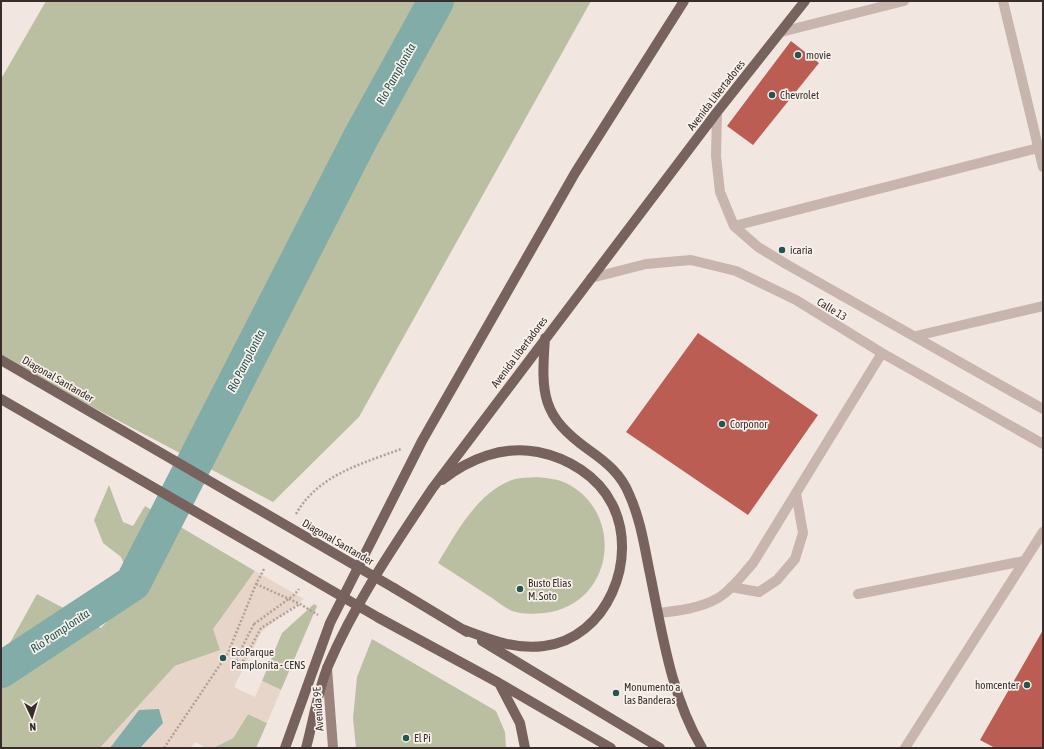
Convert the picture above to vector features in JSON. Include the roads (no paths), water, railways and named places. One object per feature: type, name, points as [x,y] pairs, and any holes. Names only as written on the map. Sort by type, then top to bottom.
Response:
[{"type":"main road","points":[[285,748],[330,623],[430,428],[575,173],[684,1]]},
{"type":"main road","name":"Avenida Libertadores","points":[[306,748],[327,668],[355,610],[432,489],[545,337],[717,112],[805,1]]},
{"type":"main road","points":[[545,337],[543,378],[548,405],[552,414],[564,429],[609,465],[625,485],[639,520],[658,613],[677,694],[690,726],[702,748]]},
{"type":"main road","name":"Diagonal Santander","points":[[1,360],[394,588],[660,748]]},
{"type":"main road","points":[[1,399],[309,578],[611,748]]},
{"type":"main road","points":[[432,489],[449,475],[478,458],[507,451],[534,451],[563,459],[589,477],[608,497],[619,523],[622,541],[621,558],[615,587],[596,619],[580,632],[563,642],[525,647],[492,640],[462,629]]},
{"type":"main road","points":[[499,684],[520,723],[525,748]]},
{"type":"street","points":[[781,32],[904,1]]},
{"type":"street","points":[[1004,1],[1043,167]]},
{"type":"street","name":"Calle 13","points":[[717,112],[716,156],[720,192],[734,226],[758,247],[1043,409]]},
{"type":"street","points":[[734,226],[1038,148]]},
{"type":"street","name":"Calle 13","points":[[591,278],[646,264],[691,260],[736,272],[796,300],[882,353],[1043,444]]},
{"type":"street","points":[[916,336],[1043,306]]},
{"type":"street","points":[[658,613],[701,605],[718,598],[731,587],[753,563],[882,353]]},
{"type":"street","points":[[731,587],[759,592],[776,580],[795,559],[804,533],[796,493]]},
{"type":"street","points":[[905,748],[1043,532]]},
{"type":"street","points":[[858,594],[1024,561]]},
{"type":"street","name":"Avenida 9E","points":[[327,668],[333,748]]},
{"type":"water","points":[[159,709],[163,723],[140,748],[110,748],[139,710]]},
{"type":"waterway","name":"Río Pamplonita","points":[[1,670],[133,583],[361,137],[436,1]]},
{"type":"place","name":"movie","points":[[798,55]]},
{"type":"place","name":"Chevrolet","points":[[772,95]]},
{"type":"place","name":"icaria","points":[[782,250]]},
{"type":"place","name":"Corponor","points":[[722,424]]},
{"type":"place","name":"Busto Elias M. Soto","points":[[520,589]]},
{"type":"place","name":"EcoParque Pamplonita - CENS","points":[[223,658]]},
{"type":"place","name":"homcenter","points":[[1027,685]]},
{"type":"place","name":"Monumento a las Banderas","points":[[616,693]]},
{"type":"place","name":"El Pi","points":[[406,738]]}]
